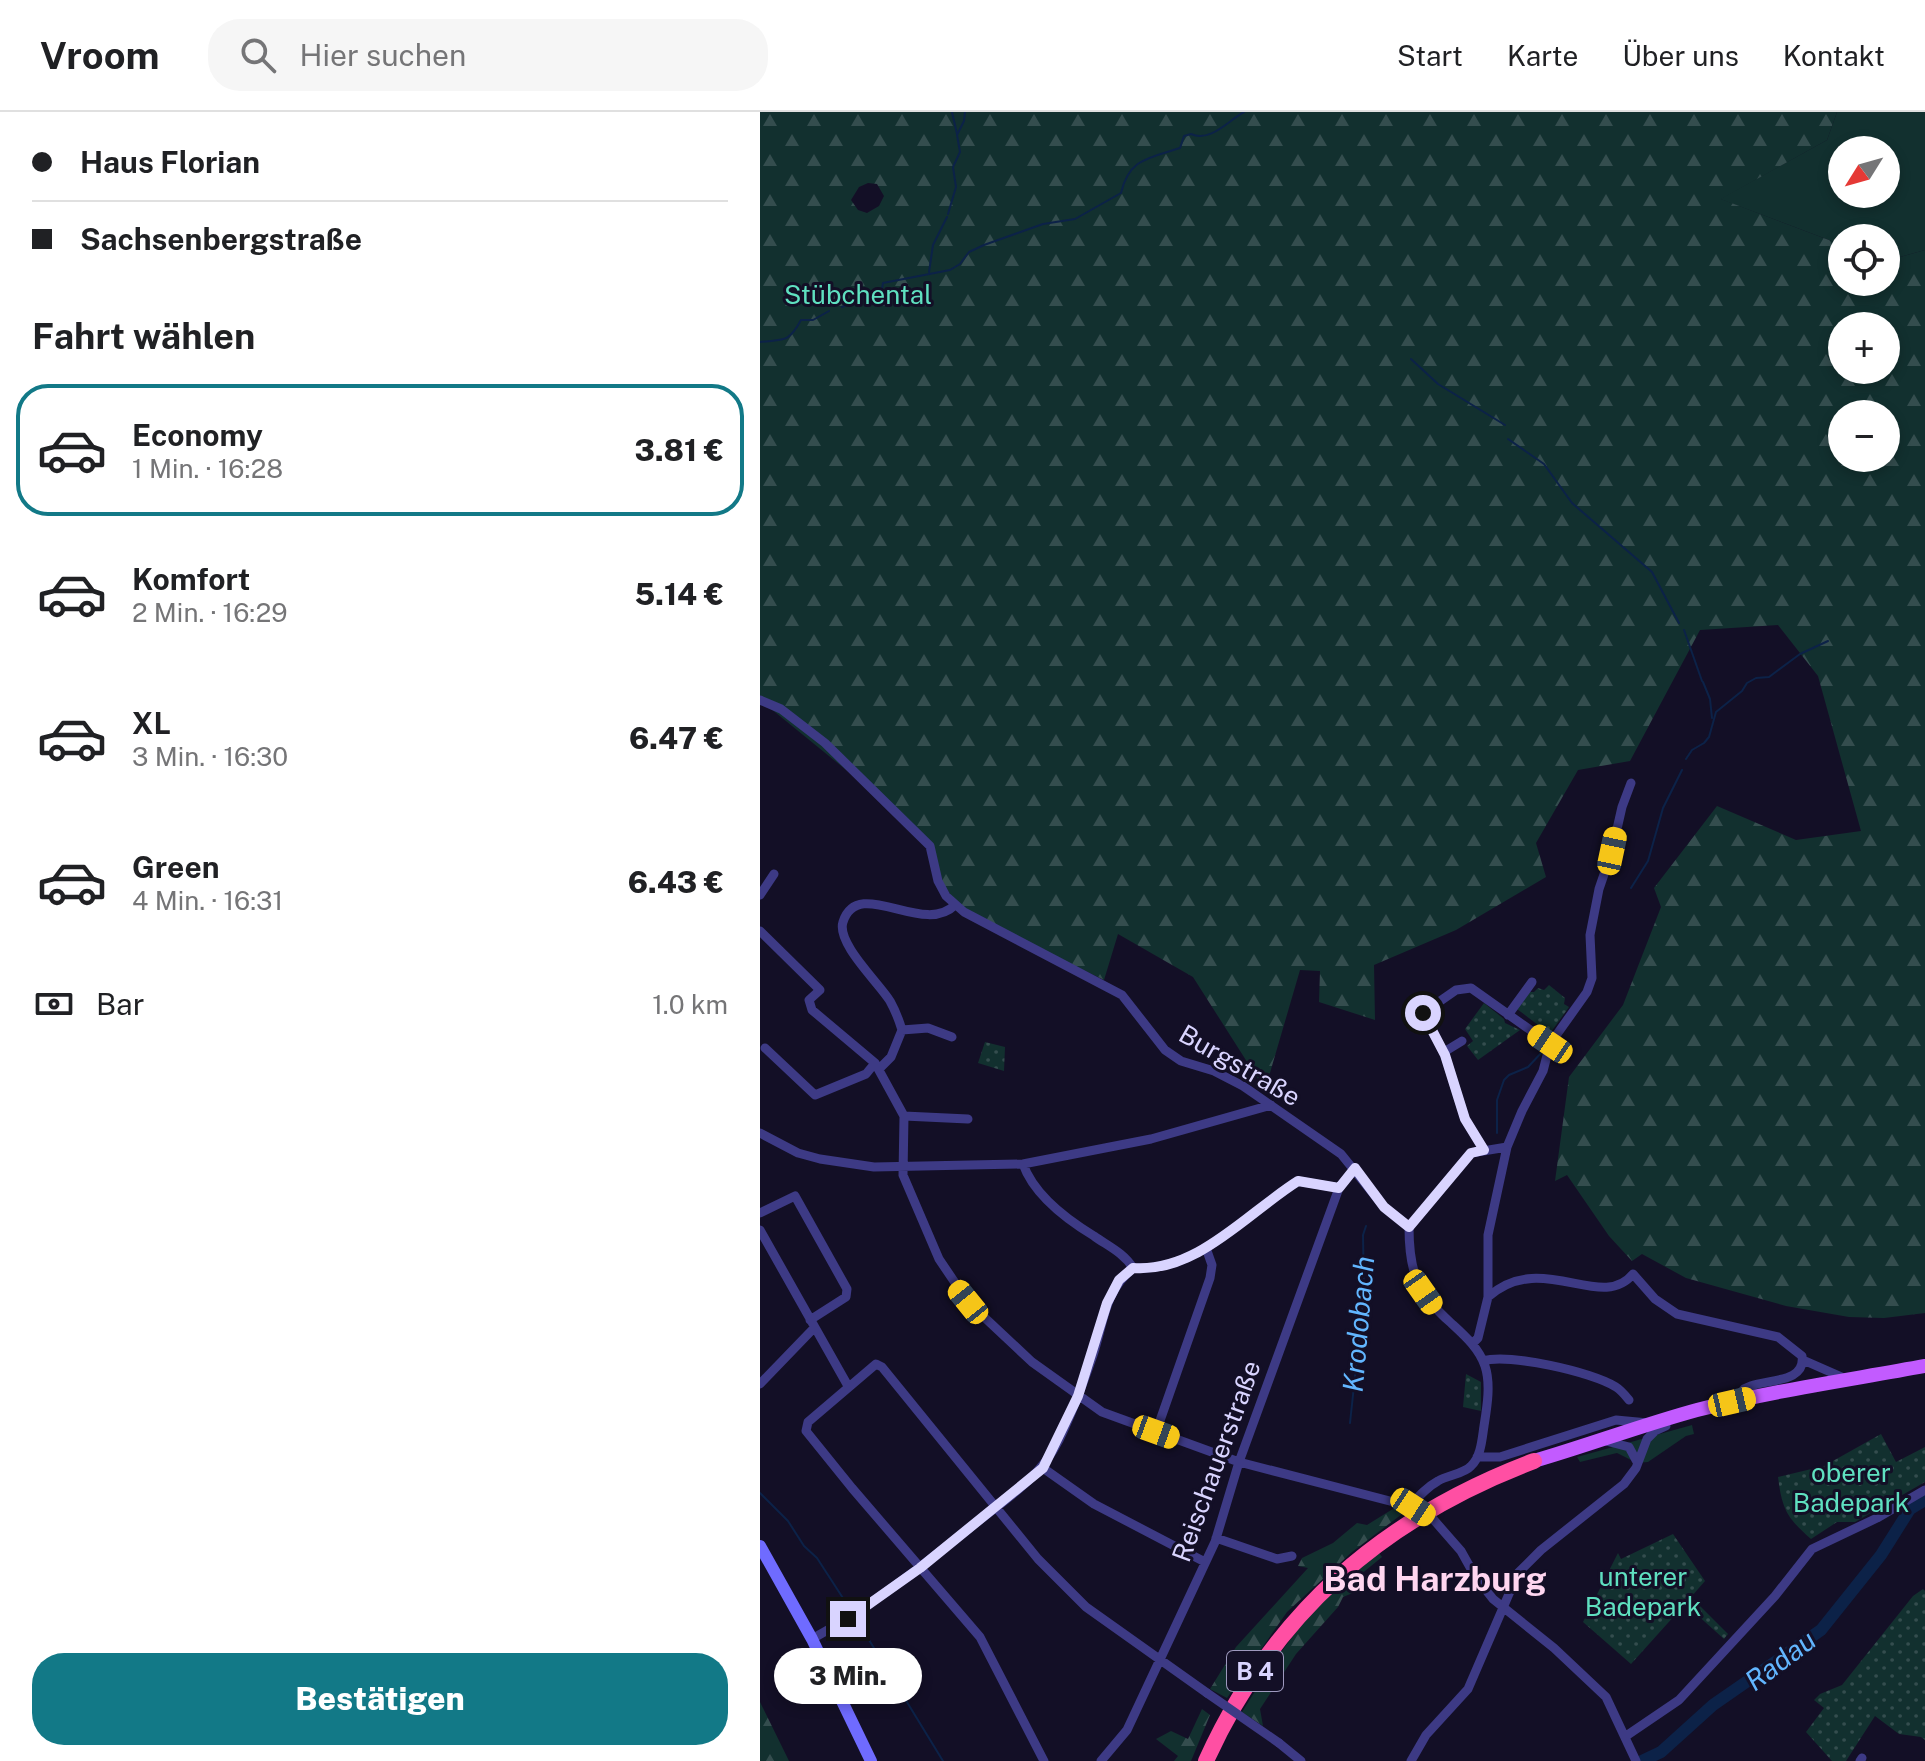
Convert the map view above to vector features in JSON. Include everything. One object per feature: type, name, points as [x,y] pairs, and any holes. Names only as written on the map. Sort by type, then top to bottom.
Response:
[{"type":"highway","name":"B 4","points":[[1206,1761],[1227,1717],[1262,1661],[1299,1615],[1339,1575],[1386,1536],[1434,1506],[1488,1479],[1534,1461]]},
{"type":"main road","name":"B 4","points":[[1534,1461],[1650,1423],[1732,1402],[1925,1366]]},
{"type":"main road","points":[[760,1546],[812,1639],[871,1761]]},
{"type":"street","name":"Burgstraße","points":[[760,700],[781,709],[825,743],[930,846],[938,881],[955,905],[1003,934],[1110,987],[1128,1000],[1160,1044],[1174,1057],[1243,1086],[1341,1154],[1384,1207],[1409,1227]]},
{"type":"street","points":[[1472,1344],[1478,1338],[1488,1297],[1488,1235],[1507,1147],[1543,1071],[1550,1044],[1587,992],[1592,978],[1590,935],[1599,889],[1631,783]]},
{"type":"street","points":[[760,895],[774,874]]},
{"type":"street","points":[[765,1048],[815,1095],[866,1074],[891,1057],[902,1030],[891,1003],[843,937],[843,921],[853,908],[869,903],[930,916],[944,914],[955,905]]},
{"type":"street","points":[[760,931],[820,990],[809,1000],[812,1010],[877,1066],[904,1116],[903,1175],[919,1218],[957,1289],[990,1325],[1021,1353],[1102,1412],[1239,1462],[1412,1506],[1433,1519],[1461,1551],[1482,1587],[1606,1697],[1636,1760]]},
{"type":"street","points":[[1508,1015],[1532,982]]},
{"type":"street","points":[[1484,1150],[1465,1119],[1444,1052],[1423,1013],[1462,988],[1471,988],[1550,1044]]},
{"type":"street","points":[[902,1030],[928,1028],[952,1037]]},
{"type":"street","points":[[1444,1052],[1462,1041]]},
{"type":"street","points":[[760,1133],[798,1153],[874,1167],[1023,1164],[1151,1139],[1271,1105]]},
{"type":"street","points":[[904,1116],[968,1119]]},
{"type":"street","points":[[1412,1506],[1438,1481],[1470,1468],[1477,1457],[1487,1404],[1487,1381],[1483,1361],[1472,1344],[1436,1310],[1423,1292],[1409,1260],[1409,1227],[1471,1153],[1507,1147]]},
{"type":"street","points":[[1023,1164],[1036,1188],[1055,1207],[1126,1257],[1133,1268]]},
{"type":"street","name":"Reischauerstraße","points":[[1101,1761],[1127,1730],[1216,1538],[1239,1462],[1339,1188],[1355,1168]]},
{"type":"street","points":[[812,1639],[854,1616],[920,1568],[1043,1468],[1078,1396],[1107,1303],[1119,1280],[1133,1268],[1152,1269],[1180,1261],[1206,1248],[1298,1181],[1339,1188]]},
{"type":"street","points":[[760,1213],[795,1196],[847,1289],[846,1297],[812,1324],[760,1384]]},
{"type":"street","points":[[760,1230],[848,1386]]},
{"type":"street","points":[[1156,1432],[1210,1278],[1212,1265],[1206,1248]]},
{"type":"street","points":[[1488,1297],[1504,1285],[1530,1277],[1608,1288],[1622,1285],[1633,1274],[1655,1299],[1677,1314],[1778,1337],[1802,1358],[1847,1380]]},
{"type":"street","points":[[1483,1361],[1492,1358],[1538,1363],[1570,1371],[1605,1381],[1618,1388],[1629,1400]]},
{"type":"street","points":[[1732,1402],[1744,1389],[1797,1373],[1802,1358]]},
{"type":"street","points":[[1044,1761],[980,1637],[806,1431],[808,1422],[876,1364],[882,1367],[1038,1559],[1086,1607],[1301,1761]]},
{"type":"street","points":[[1411,1761],[1426,1735],[1468,1689],[1518,1573],[1616,1491],[1632,1475],[1651,1434],[1660,1427],[1673,1424],[1680,1415]]},
{"type":"street","points":[[1477,1457],[1500,1457],[1616,1420],[1650,1423]]},
{"type":"street","points":[[1599,1440],[1625,1444],[1632,1450],[1637,1463]]},
{"type":"street","points":[[1043,1468],[1094,1504],[1205,1562]]},
{"type":"street","points":[[1626,1736],[1679,1700],[1775,1596],[1812,1549],[1877,1518],[1925,1490]]},
{"type":"street","points":[[1216,1538],[1277,1559],[1292,1556]]},
{"type":"green space","name":"Stübchental","points":[[760,112],[1837,112],[1827,140],[1721,199],[1828,240],[1828,296],[1900,296],[1900,257],[1925,250],[1925,1313],[1884,1318],[1849,1317],[1786,1306],[1686,1278],[1642,1254],[1632,1261],[1609,1236],[1567,1175],[1555,1181],[1569,1077],[1623,1005],[1661,907],[1654,888],[1717,806],[1796,840],[1861,831],[1818,676],[1778,625],[1700,630],[1630,761],[1578,770],[1536,843],[1546,877],[1456,930],[1374,965],[1375,1020],[1319,1002],[1320,971],[1300,970],[1265,1090],[1193,977],[1118,934],[1104,980],[970,914],[952,897],[941,880],[934,847],[909,821],[760,700]],"holes":[[[868,183],[877,184],[884,196],[879,206],[867,213],[858,210],[851,200],[859,187]]]},
{"type":"green space","points":[[1837,112],[1925,112],[1925,250],[1900,257],[1900,224],[1828,224],[1828,240],[1720,199],[1828,137],[1828,208],[1900,208],[1900,136],[1828,136]]},
{"type":"green space","points":[[1549,985],[1565,998],[1564,1004],[1569,1007],[1546,1039],[1539,1034],[1542,1028],[1517,1009],[1528,992],[1538,988],[1544,990]]},
{"type":"green space","points":[[1484,1003],[1505,1023],[1520,1030],[1478,1060],[1467,1046],[1473,1041],[1465,1029]]},
{"type":"green space","points":[[985,1042],[1005,1047],[1004,1071],[978,1063]]},
{"type":"green space","points":[[1466,1374],[1481,1382],[1481,1411],[1463,1407]]},
{"type":"green space","points":[[1692,1425],[1694,1434],[1686,1436],[1648,1462],[1637,1463],[1617,1453],[1580,1462],[1577,1457]]},
{"type":"green space","name":"oberer Badepark","points":[[1881,1434],[1896,1462],[1925,1447],[1925,1482],[1855,1522],[1837,1522],[1811,1539],[1787,1512],[1778,1477],[1824,1466]]},
{"type":"green space","points":[[1396,1507],[1406,1511],[1352,1552],[1287,1612],[1227,1698],[1210,1689],[1236,1647],[1308,1568],[1298,1566],[1302,1558],[1333,1543],[1357,1523],[1367,1525]]},
{"type":"green space","name":"unterer Badepark","points":[[1673,1534],[1705,1581],[1691,1597],[1728,1634],[1724,1639],[1685,1604],[1631,1664],[1583,1622],[1618,1553],[1621,1559]]},
{"type":"green space","points":[[1379,1553],[1382,1557],[1360,1575],[1360,1590],[1343,1597],[1338,1607],[1296,1654],[1260,1709],[1263,1726],[1242,1712],[1309,1616],[1336,1588]]},
{"type":"green space","points":[[1923,1589],[1925,1740],[1899,1734],[1875,1716],[1846,1761],[1832,1761],[1806,1732],[1824,1708],[1814,1700],[1820,1694],[1842,1685],[1913,1596]]},
{"type":"green space","points":[[760,1702],[789,1761],[760,1761]]},
{"type":"green space","points":[[1202,1709],[1210,1715],[1191,1761],[1174,1761],[1178,1756],[1156,1739],[1171,1731],[1188,1739]]},
{"type":"waterway","points":[[952,112],[957,134]]},
{"type":"waterway","points":[[948,214],[956,187],[953,167],[960,152],[957,135],[965,112]]},
{"type":"waterway","points":[[842,307],[882,289],[883,283],[950,270],[960,264],[969,252],[984,245],[1043,224],[1075,219],[1121,193],[1129,173],[1142,161],[1180,148],[1184,136],[1212,133],[1244,112]]},
{"type":"waterway","points":[[929,272],[933,245],[947,217]]},
{"type":"waterway","points":[[760,342],[784,339],[801,320],[813,320],[829,311]]},
{"type":"waterway","points":[[1411,359],[1438,384],[1505,425]]},
{"type":"waterway","points":[[1508,439],[1544,464],[1572,503],[1652,572],[1679,623]]},
{"type":"waterway","points":[[1684,630],[1702,681]]},
{"type":"waterway","name":"Krodobach","points":[[1686,759],[1709,737],[1716,712],[1742,691],[1747,683],[1756,678],[1769,677],[1800,654],[1828,641]]},
{"type":"waterway","points":[[1703,682],[1710,699],[1712,718]]},
{"type":"waterway","name":"Krodobach","points":[[1631,888],[1648,861],[1663,808],[1682,770]]},
{"type":"waterway","name":"Krodobach","points":[[1497,1133],[1497,1100],[1504,1080],[1528,1067],[1543,1051]]},
{"type":"waterway","name":"Krodobach","points":[[1350,1423],[1364,1292],[1363,1235],[1366,1226]]},
{"type":"waterway","points":[[760,1493],[788,1521],[804,1546],[817,1558],[852,1612]]},
{"type":"waterway","name":"Radau","points":[[1642,1761],[1661,1752],[1713,1705],[1821,1630],[1881,1555],[1910,1509],[1925,1500]]},
{"type":"waterway","points":[[855,1617],[943,1761]]},
{"type":"district","name":"Bad Harzburg","points":[[1435,1579]]},
{"type":"route","points":[[848,1619],[920,1568],[1043,1468],[1078,1396],[1107,1303],[1119,1280],[1133,1268],[1152,1269],[1180,1261],[1206,1248],[1298,1181],[1339,1188],[1355,1168],[1384,1207],[1409,1227],[1471,1153],[1484,1150],[1465,1119],[1445,1055],[1423,1013]]}]
